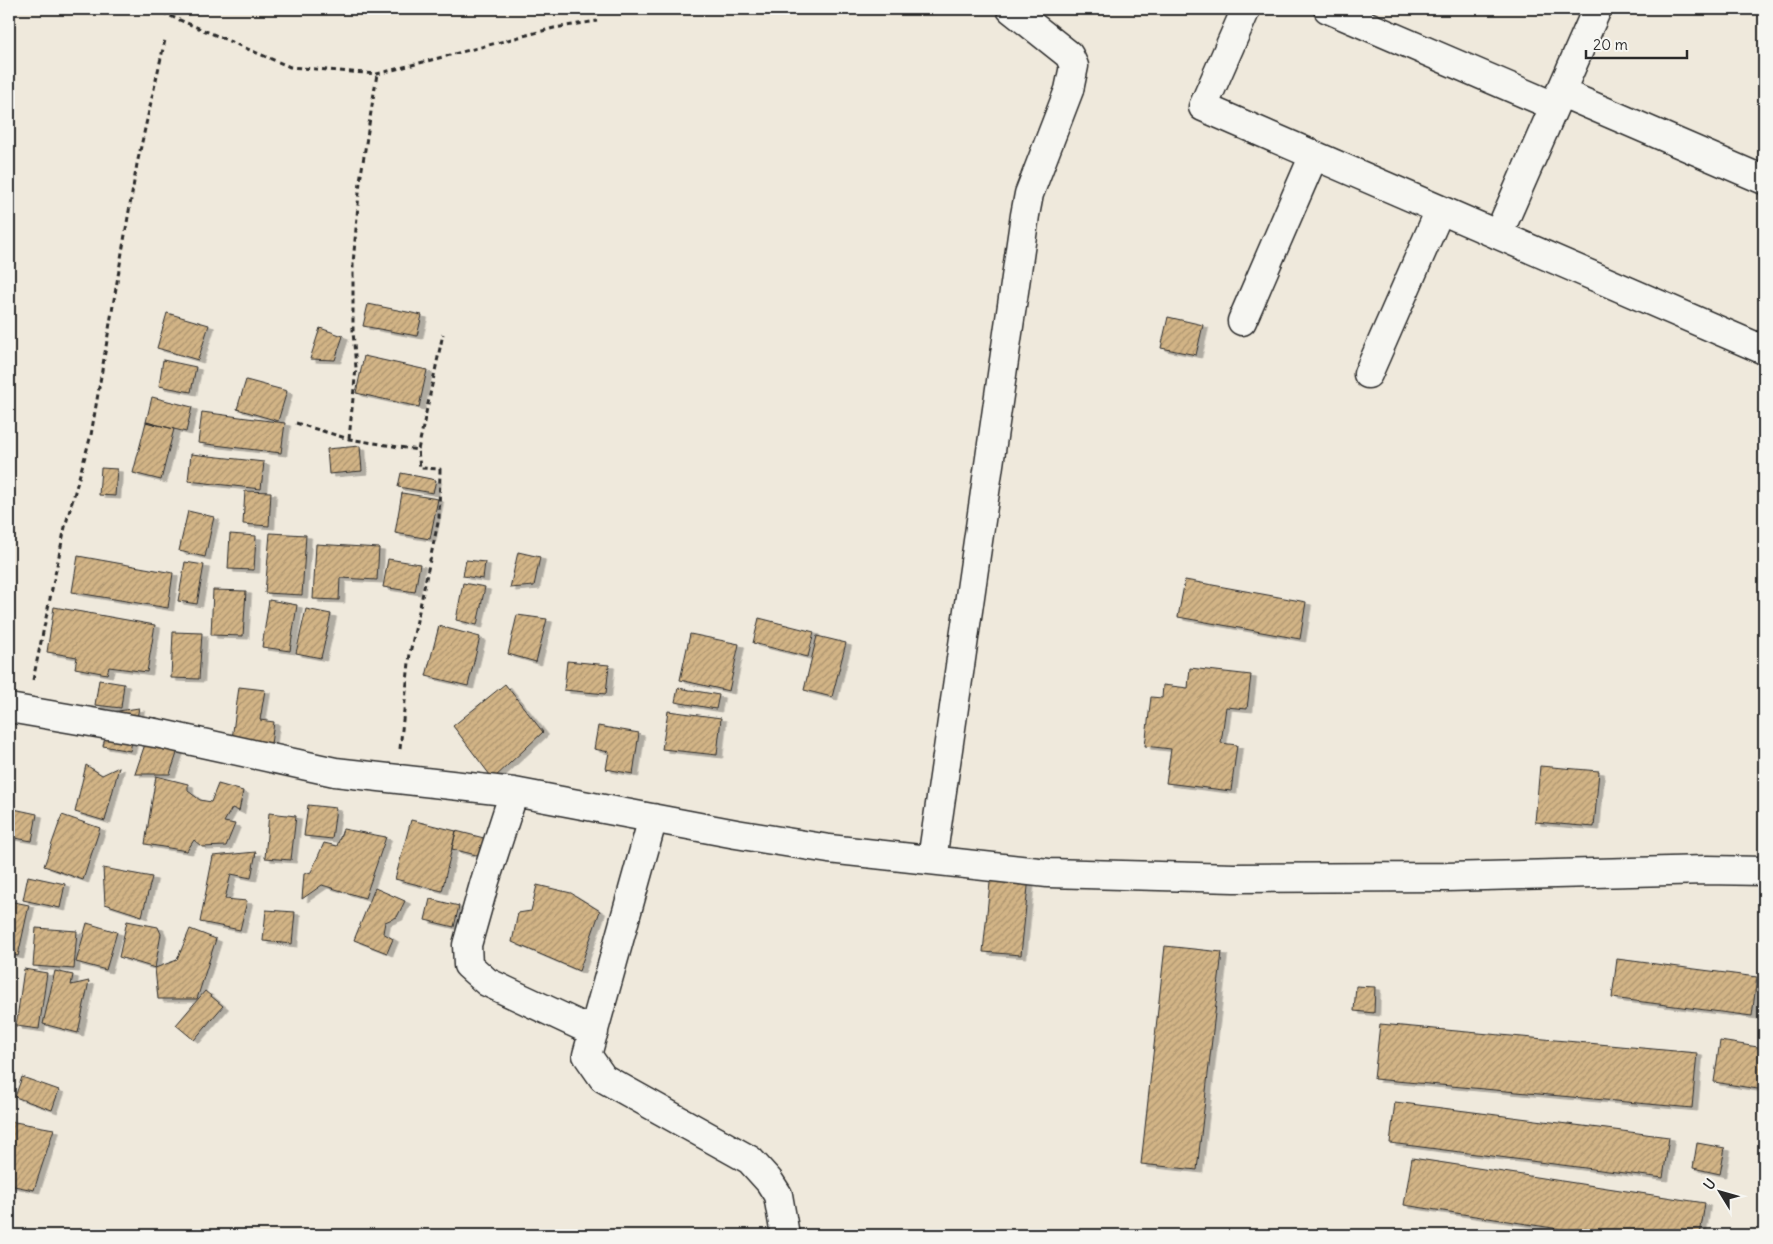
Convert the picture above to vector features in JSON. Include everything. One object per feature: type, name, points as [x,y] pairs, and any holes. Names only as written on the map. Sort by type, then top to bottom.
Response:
[{"type":"street","points":[[932,860],[1024,215],[1029,194],[1069,90],[1074,66],[1069,55],[1010,9]]},
{"type":"street","points":[[1246,9],[1203,107],[1764,350]]},
{"type":"street","points":[[1328,9],[1764,180]]},
{"type":"street","points":[[1498,235],[1597,9]]},
{"type":"street","points":[[1242,321],[1314,156]]},
{"type":"street","points":[[1368,374],[1440,210]]},
{"type":"street","points":[[18,709],[161,734],[336,772],[514,792],[736,834],[829,849],[1048,873],[1234,878],[1447,877],[1706,870],[1764,871]]},
{"type":"street","points":[[514,792],[485,881],[467,945],[468,965],[487,982],[594,1032]]},
{"type":"street","points":[[653,818],[587,1054],[603,1078],[750,1160],[769,1181],[778,1195],[785,1235]]},
{"type":"path","points":[[154,9],[290,67],[377,74],[554,28],[597,21]]},
{"type":"path","points":[[18,709],[91,435],[137,164],[165,40]]},
{"type":"path","points":[[349,439],[356,368],[353,331],[353,264],[360,181],[377,74]]},
{"type":"path","points":[[396,779],[410,652],[439,518],[440,469],[420,468],[418,450],[443,334]]},
{"type":"path","points":[[296,423],[349,439],[418,450]]},
{"type":"building","points":[[368,304],[422,315],[417,336],[363,326]]},
{"type":"building","points":[[167,313],[209,325],[198,360],[157,348]]},
{"type":"building","points":[[1168,317],[1203,325],[1196,355],[1161,348]]},
{"type":"building","points":[[320,328],[343,336],[335,360],[310,359]]},
{"type":"building","points":[[364,356],[427,370],[419,407],[356,393]]},
{"type":"building","points":[[163,360],[196,367],[191,392],[159,386]]},
{"type":"building","points":[[246,380],[287,391],[278,421],[237,409]]},
{"type":"building","points":[[152,397],[192,407],[186,432],[146,422]]},
{"type":"building","points":[[202,412],[285,423],[281,453],[198,443]]},
{"type":"building","points":[[146,422],[174,429],[161,480],[133,473]]},
{"type":"building","points":[[360,446],[362,471],[329,474],[327,449]]},
{"type":"building","points":[[191,454],[264,462],[261,489],[188,481]]},
{"type":"building","points":[[101,468],[117,469],[115,496],[99,495]]},
{"type":"building","points":[[401,473],[436,480],[433,493],[398,487]]},
{"type":"building","points":[[245,491],[271,492],[269,526],[243,524]]},
{"type":"building","points":[[402,493],[438,499],[430,539],[395,533]]},
{"type":"building","points":[[188,511],[214,517],[205,557],[179,551]]},
{"type":"building","points":[[270,533],[306,535],[302,595],[265,593]]},
{"type":"building","points":[[230,534],[256,536],[254,570],[228,569]]},
{"type":"building","points":[[316,544],[379,548],[377,580],[340,578],[339,600],[313,599]]},
{"type":"building","points":[[518,552],[540,557],[534,586],[510,588]]},
{"type":"building","points":[[78,556],[173,573],[168,608],[72,592]]},
{"type":"building","points":[[388,559],[420,564],[415,592],[383,587]]},
{"type":"building","points":[[466,560],[485,562],[483,579],[463,576]]},
{"type":"building","points":[[185,562],[204,565],[197,604],[178,601]]},
{"type":"building","points":[[1185,580],[1306,602],[1300,639],[1178,617]]},
{"type":"building","points":[[463,583],[485,587],[477,625],[456,620]]},
{"type":"building","points":[[213,590],[246,591],[243,636],[211,635]]},
{"type":"building","points":[[269,600],[297,605],[290,651],[262,647]]},
{"type":"building","points":[[54,607],[155,625],[147,672],[109,667],[107,674],[75,668],[77,657],[47,652]]},
{"type":"building","points":[[306,609],[331,614],[321,658],[296,653]]},
{"type":"building","points":[[517,615],[547,619],[536,662],[508,654]]},
{"type":"building","points":[[759,618],[814,632],[808,657],[753,643]]},
{"type":"building","points":[[439,626],[480,637],[468,686],[426,676]]},
{"type":"building","points":[[173,632],[202,633],[199,679],[171,678]]},
{"type":"building","points":[[690,634],[739,644],[729,691],[680,680]]},
{"type":"building","points":[[817,636],[846,643],[832,697],[804,690]]},
{"type":"building","points":[[567,661],[609,665],[606,694],[564,690]]},
{"type":"building","points":[[1190,668],[1251,675],[1247,709],[1226,707],[1221,743],[1237,745],[1231,791],[1166,783],[1171,749],[1145,746],[1151,697],[1162,698],[1163,685],[1188,688]]},
{"type":"building","points":[[99,680],[124,684],[121,708],[95,705]]},
{"type":"building","points":[[505,684],[543,732],[493,779],[453,726]]},
{"type":"building","points":[[239,687],[265,690],[260,720],[274,722],[271,744],[232,739]]},
{"type":"building","points":[[678,688],[719,695],[716,709],[675,702]]},
{"type":"building","points":[[139,708],[130,751],[103,746],[111,712]]},
{"type":"building","points":[[668,711],[721,718],[717,755],[662,749]]},
{"type":"building","points":[[154,717],[186,727],[170,774],[135,774]]},
{"type":"building","points":[[598,726],[639,733],[633,774],[606,769],[609,752],[594,749]]},
{"type":"building","points":[[86,765],[102,775],[119,767],[105,821],[75,812]]},
{"type":"building","points":[[1540,766],[1599,771],[1594,827],[1535,822]]},
{"type":"building","points":[[156,776],[188,784],[188,791],[200,800],[211,802],[218,784],[243,791],[239,811],[232,808],[224,822],[235,824],[226,846],[202,847],[194,840],[187,851],[145,844]]},
{"type":"building","points":[[308,805],[336,808],[332,839],[304,836]]},
{"type":"building","points":[[9,808],[37,814],[32,841],[9,837]]},
{"type":"building","points":[[269,813],[296,816],[291,860],[265,858]]},
{"type":"building","points":[[62,815],[100,828],[83,880],[44,866]]},
{"type":"building","points":[[411,820],[456,831],[442,891],[395,879]]},
{"type":"building","points":[[343,829],[386,837],[365,898],[322,885],[302,899],[304,874],[311,872],[324,843],[337,846]]},
{"type":"building","points":[[456,831],[484,838],[480,856],[452,849]]},
{"type":"building","points":[[256,852],[251,878],[231,874],[225,899],[247,901],[240,930],[200,922],[213,856]]},
{"type":"building","points":[[103,868],[152,877],[142,916],[105,904]]},
{"type":"building","points":[[991,873],[1029,877],[1021,955],[983,952]]},
{"type":"building","points":[[28,876],[65,884],[60,908],[23,900]]},
{"type":"building","points":[[537,885],[571,893],[600,911],[579,971],[512,942],[518,913],[531,911]]},
{"type":"building","points":[[375,888],[405,901],[397,917],[385,922],[383,933],[393,939],[387,953],[354,940]]},
{"type":"building","points":[[430,899],[459,906],[454,927],[425,920]]},
{"type":"building","points":[[9,901],[29,905],[18,956],[9,954]]},
{"type":"building","points":[[266,910],[295,912],[292,944],[263,941]]},
{"type":"building","points":[[127,921],[158,927],[161,934],[155,968],[119,957]]},
{"type":"building","points":[[87,923],[117,932],[106,970],[76,962]]},
{"type":"building","points":[[36,928],[77,931],[74,969],[33,966]]},
{"type":"building","points":[[190,929],[216,939],[197,999],[158,999],[155,968],[177,960]]},
{"type":"building","points":[[1165,946],[1222,952],[1197,1170],[1141,1164]]},
{"type":"building","points":[[1617,959],[1757,977],[1752,1016],[1612,998]]},
{"type":"building","points":[[24,969],[47,973],[39,1029],[16,1026]]},
{"type":"building","points":[[55,971],[73,975],[71,985],[89,981],[78,1033],[43,1024]]},
{"type":"building","points":[[1356,986],[1375,987],[1374,1013],[1354,1011]]},
{"type":"building","points":[[205,991],[223,1006],[194,1040],[176,1025]]},
{"type":"building","points":[[1380,1024],[1697,1053],[1692,1108],[1374,1079]]},
{"type":"building","points":[[1720,1041],[1764,1048],[1764,1090],[1714,1082]]},
{"type":"building","points":[[22,1077],[59,1090],[52,1110],[15,1097]]},
{"type":"building","points":[[1395,1102],[1669,1137],[1663,1178],[1390,1143]]},
{"type":"building","points":[[9,1121],[54,1129],[34,1190],[9,1185]]},
{"type":"building","points":[[1697,1143],[1725,1148],[1720,1174],[1693,1168]]},
{"type":"building","points":[[1412,1158],[1705,1203],[1700,1235],[1598,1235],[1404,1205]]},
{"type":"building","points":[[1764,1199],[1764,1235],[1759,1235]]}]
